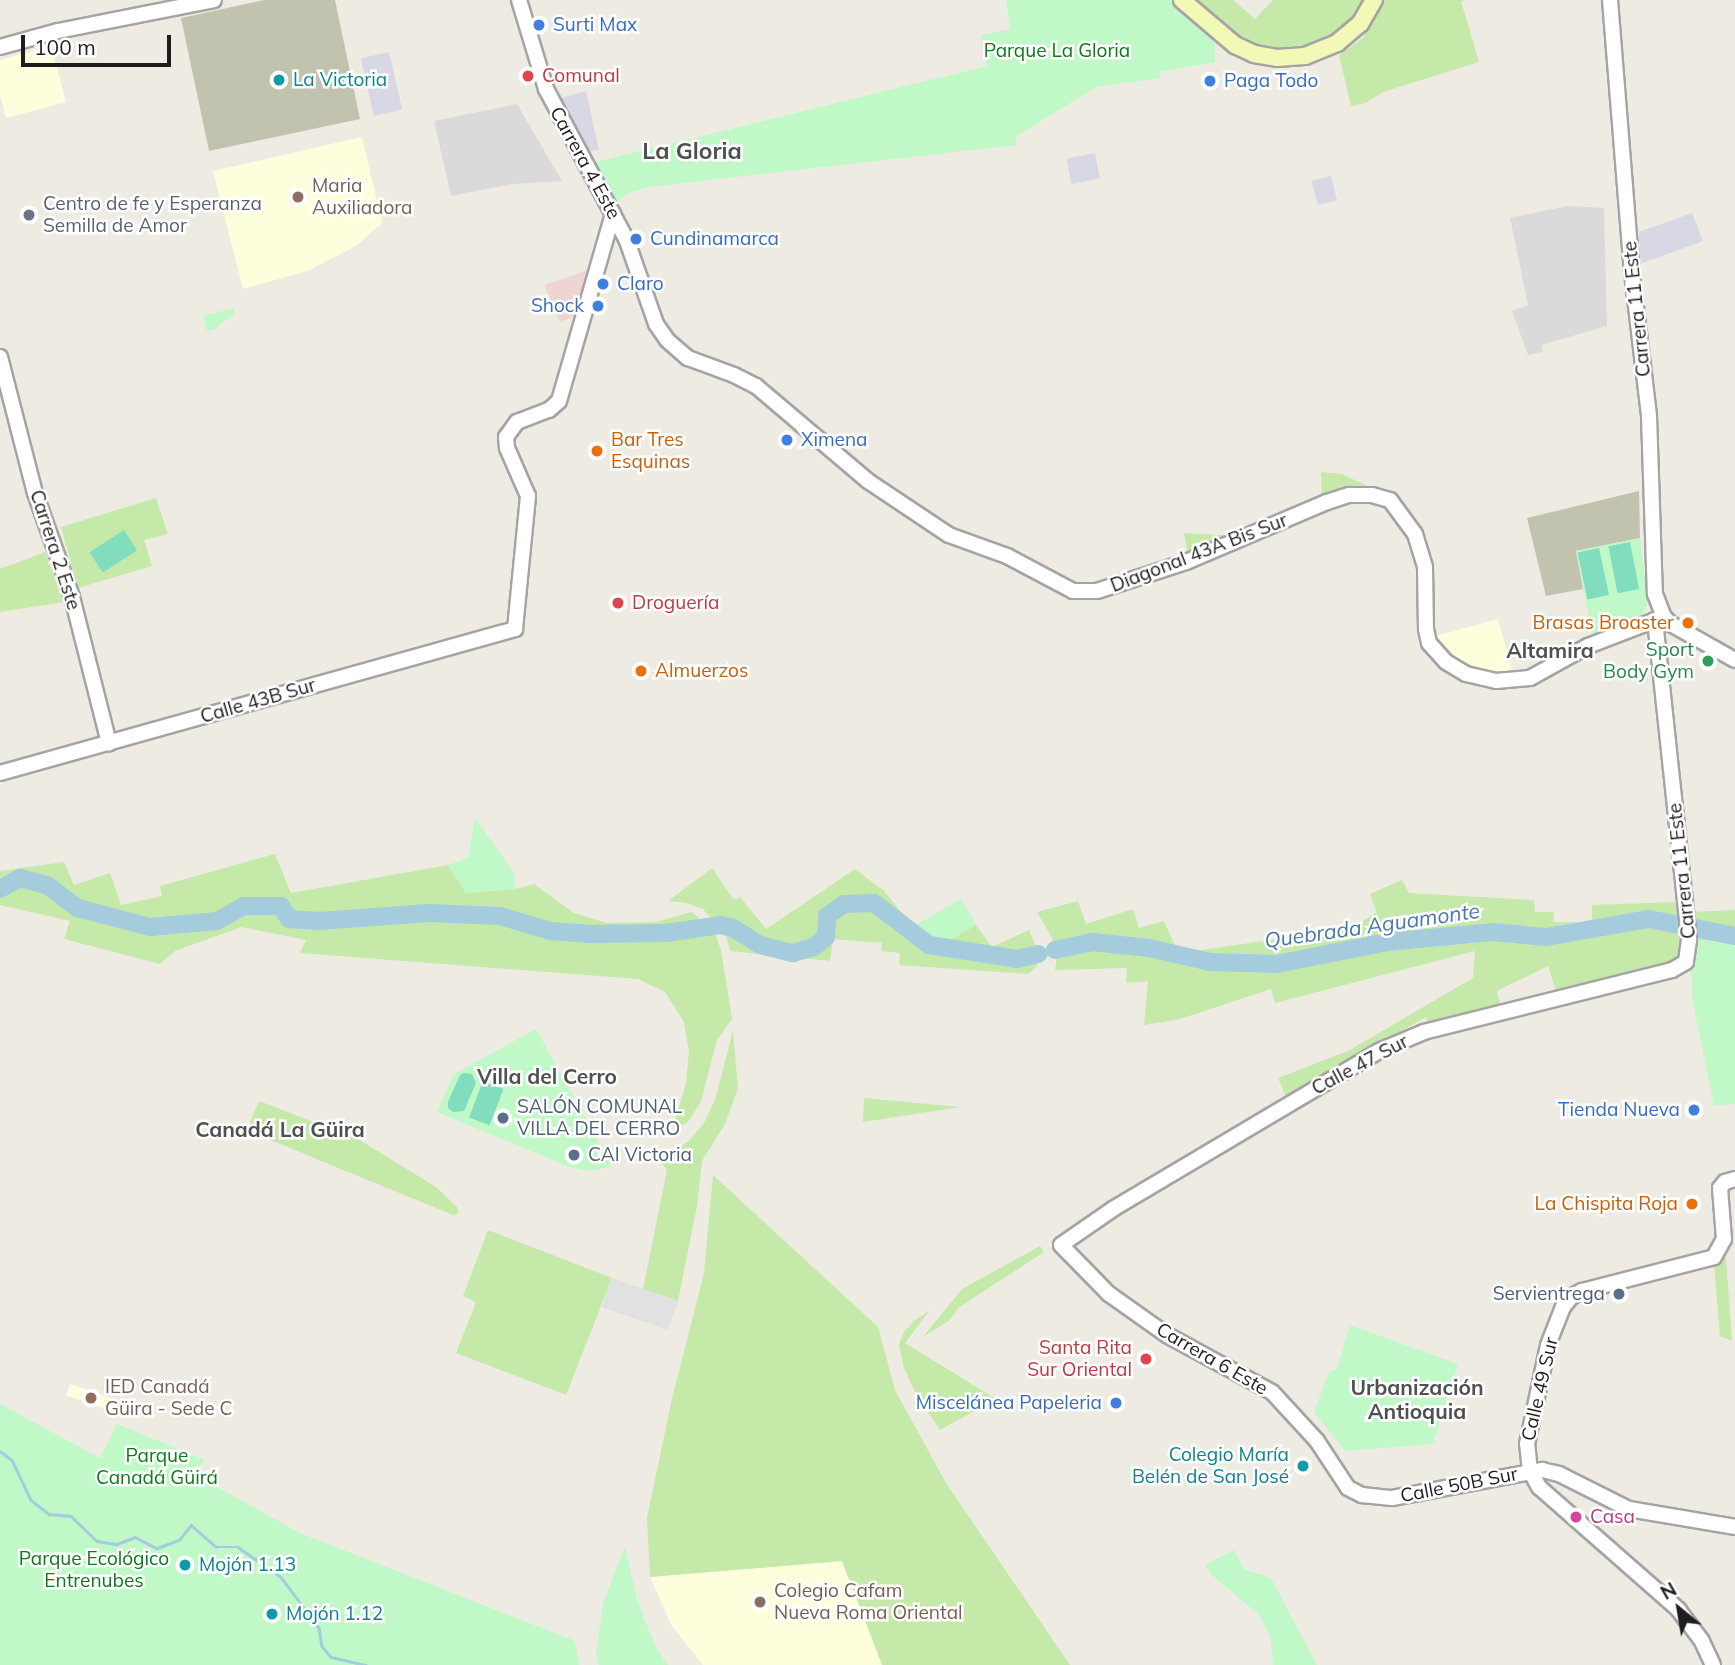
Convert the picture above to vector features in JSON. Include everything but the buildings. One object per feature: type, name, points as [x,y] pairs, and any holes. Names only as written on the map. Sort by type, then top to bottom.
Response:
[{"type":"main road","points":[[1182,0],[1224,37],[1246,51],[1265,57],[1305,55],[1322,51],[1348,36],[1360,24],[1373,2]]},
{"type":"street","points":[[0,47],[58,31],[214,0]]},
{"type":"street","name":"Carrera 4 Este","points":[[519,0],[546,89],[636,261],[656,324]]},
{"type":"street","name":"Carrera 11 Este","points":[[1610,0],[1632,273],[1649,416],[1653,583],[1660,618],[1689,940],[1688,955]]},
{"type":"street","name":"Calle 43B Sur","points":[[0,774],[515,629],[528,496],[507,448],[506,437],[517,422],[553,408],[559,401],[613,214]]},
{"type":"street","name":"Diagonal 43A Bis Sur","points":[[656,324],[673,347],[688,358],[734,374],[768,395],[898,503],[949,536],[1007,556],[1069,589],[1087,592],[1106,590],[1186,562],[1339,498],[1372,495],[1390,500],[1408,522],[1423,555],[1429,643],[1454,668],[1486,680],[1517,681],[1534,676],[1588,646],[1660,618]]},
{"type":"street","name":"Carrera 2 Este","points":[[0,357],[35,493],[72,597],[109,743]]},
{"type":"street","points":[[1660,618],[1735,660]]},
{"type":"street","name":"Calle 47 Sur","points":[[1060,1245],[1122,1203],[1189,1166],[1260,1120],[1379,1051],[1424,1032],[1672,970],[1686,961],[1688,955]]},
{"type":"street","name":"Calle 49 Sur","points":[[1530,1471],[1527,1437],[1548,1345],[1559,1313],[1571,1297],[1590,1289],[1706,1262],[1718,1254],[1724,1239],[1720,1195],[1728,1182]]},
{"type":"street","name":"Carrera 6 Este","points":[[1060,1245],[1109,1294],[1167,1335],[1272,1392],[1317,1441],[1348,1488]]},
{"type":"street","points":[[1530,1471],[1553,1472],[1629,1509],[1735,1527]]},
{"type":"street","points":[[1530,1471],[1539,1486],[1560,1508],[1679,1610],[1702,1641],[1713,1665]]},
{"type":"street","name":"Calle 50B Sur","points":[[1348,1488],[1369,1496],[1392,1498],[1530,1471]]},
{"type":"shaded area","points":[[264,0],[335,0],[360,119],[209,151],[181,18]]},
{"type":"shaded area","points":[[51,46],[66,102],[6,118],[0,95],[0,60]]},
{"type":"shaded area","points":[[389,52],[402,109],[374,116],[361,59]]},
{"type":"shaded area","points":[[586,91],[599,150],[586,152],[557,99]]},
{"type":"shaded area","points":[[517,104],[562,181],[512,184],[451,196],[434,121]]},
{"type":"shaded area","name":"Maria Auxiliadora","points":[[362,137],[382,223],[356,246],[307,271],[243,289],[213,171]]},
{"type":"shaded area","points":[[1095,153],[1100,179],[1071,184],[1067,159]]},
{"type":"shaded area","points":[[1331,176],[1337,200],[1318,205],[1312,181]]},
{"type":"shaded area","points":[[1568,206],[1604,208],[1607,326],[1541,345],[1543,352],[1528,355],[1512,311],[1528,305],[1510,218]]},
{"type":"shaded area","points":[[1692,213],[1703,241],[1640,264],[1639,232]]},
{"type":"shaded area","points":[[588,270],[573,317],[560,322],[544,285]]},
{"type":"shaded area","points":[[1639,491],[1640,538],[1576,551],[1583,589],[1546,596],[1527,518]]},
{"type":"shaded area","points":[[1498,619],[1513,673],[1493,674],[1464,665],[1448,653],[1435,636]]},
{"type":"shaded area","points":[[612,1278],[678,1301],[668,1330],[602,1307]]},
{"type":"shaded area","name":"IED Canadá Güira - Sede C","points":[[70,1384],[116,1400],[112,1411],[66,1395]]},
{"type":"shaded area","name":"Colegio Cafam Nueva Roma Oriental","points":[[842,1561],[885,1665],[703,1665],[672,1626],[650,1577]]},
{"type":"green space","name":"Parque La Gloria","points":[[1006,0],[1173,0],[1215,35],[1215,62],[1160,72],[1160,78],[1096,87],[1015,137],[1017,145],[648,187],[628,193],[615,204],[592,163],[987,66],[981,35],[1010,29]]},
{"type":"green space","points":[[1198,0],[1233,0],[1255,19],[1273,0],[1362,0],[1350,22],[1333,34],[1308,45],[1287,48],[1264,47],[1241,36]]},
{"type":"green space","points":[[1384,0],[1469,0],[1461,1],[1479,62],[1383,92],[1366,103],[1351,106],[1339,55],[1363,38]]},
{"type":"green space","points":[[234,308],[235,313],[215,329],[207,331],[203,316]]},
{"type":"green space","points":[[1321,472],[1342,474],[1376,490],[1322,498]]},
{"type":"green space","points":[[156,498],[168,534],[144,540],[152,566],[78,588],[61,527]]},
{"type":"green space","points":[[124,530],[137,550],[103,572],[90,552]]},
{"type":"green space","points":[[1184,533],[1236,536],[1188,554]]},
{"type":"green space","points":[[1640,538],[1648,602],[1643,614],[1593,636],[1576,551]]},
{"type":"green space","points":[[1630,542],[1639,589],[1618,593],[1608,546]]},
{"type":"green space","points":[[1599,548],[1609,595],[1587,600],[1577,553]]},
{"type":"green space","points":[[45,552],[64,602],[0,612],[0,569]]},
{"type":"green space","points":[[475,818],[514,873],[516,889],[466,893],[448,865],[468,858]]},
{"type":"green space","points":[[275,854],[291,893],[448,865],[466,893],[516,889],[534,884],[574,913],[607,923],[656,922],[692,912],[715,933],[721,950],[732,1019],[717,1040],[701,1101],[691,1118],[685,1124],[673,1127],[686,1083],[689,1052],[684,1022],[665,992],[638,979],[300,953],[306,940],[241,927],[175,951],[160,964],[64,939],[70,921],[0,905],[0,871],[64,862],[74,885],[110,873],[121,905],[162,896],[160,886]]},
{"type":"green space","points":[[712,868],[734,900],[740,897],[766,929],[855,869],[883,890],[913,926],[927,952],[976,925],[992,947],[1029,930],[1040,957],[1036,967],[1028,974],[899,965],[900,953],[881,951],[882,943],[833,939],[830,961],[730,951],[726,936],[703,909],[687,903],[668,901]]},
{"type":"green space","points":[[1402,880],[1409,893],[1534,900],[1535,912],[1554,912],[1553,922],[1592,922],[1592,905],[1676,902],[1686,943],[1681,957],[1664,968],[1556,991],[1548,966],[1497,991],[1501,1007],[1429,1026],[1426,1017],[1286,1097],[1278,1078],[1348,1051],[1473,978],[1475,951],[1275,1003],[1271,989],[1180,1019],[1144,1025],[1148,981],[1126,983],[1127,968],[1055,970],[1057,955],[1052,938],[1037,912],[1078,901],[1086,924],[1133,909],[1139,928],[1164,921],[1177,950],[1188,952],[1352,928],[1377,912],[1370,894]]},
{"type":"green space","points":[[961,899],[976,925],[928,952],[913,926]]},
{"type":"green space","points":[[1735,910],[1735,941],[1699,940],[1694,912]]},
{"type":"green space","points":[[1699,940],[1735,941],[1735,1104],[1714,1106],[1692,998],[1691,965]]},
{"type":"green space","points":[[536,1029],[612,1167],[587,1171],[570,1167],[437,1112],[454,1074]]},
{"type":"green space","points":[[733,1031],[738,1088],[725,1124],[702,1161],[697,1206],[678,1301],[643,1289],[667,1170],[658,1159],[689,1141],[704,1123],[715,1100]]},
{"type":"green space","points":[[472,1074],[476,1083],[464,1111],[453,1112],[448,1108],[448,1102],[460,1075]]},
{"type":"green space","points":[[483,1081],[504,1089],[490,1125],[469,1117]]},
{"type":"green space","points":[[864,1098],[960,1107],[961,1107],[863,1122]]},
{"type":"green space","points":[[259,1101],[358,1139],[436,1187],[457,1207],[459,1213],[453,1215],[263,1137],[248,1127]]},
{"type":"green space","points":[[713,1175],[878,1327],[895,1390],[946,1483],[1070,1665],[882,1665],[842,1561],[650,1577],[647,1518],[671,1403],[704,1273]]},
{"type":"green space","points":[[488,1230],[612,1278],[566,1395],[456,1353],[476,1302],[463,1296]]},
{"type":"green space","points":[[1040,1246],[1044,1252],[958,1308],[950,1320],[923,1337],[962,1289]]},
{"type":"green space","points":[[1726,1257],[1732,1341],[1720,1336],[1714,1264]]},
{"type":"green space","points":[[930,1310],[905,1343],[996,1399],[940,1430],[917,1396],[904,1368],[899,1344],[904,1332],[914,1321]]},
{"type":"green space","points":[[1350,1325],[1458,1364],[1433,1444],[1345,1451],[1314,1412],[1329,1372],[1337,1369]]},
{"type":"green space","name":"Parque Ecológico Entrenubes","points":[[0,1404],[100,1458],[117,1424],[205,1460],[192,1473],[300,1533],[575,1641],[579,1665],[0,1665]]},
{"type":"green space","points":[[625,1546],[638,1603],[656,1648],[668,1665],[599,1665],[596,1654],[603,1603]]},
{"type":"green space","points":[[1234,1550],[1244,1569],[1271,1578],[1317,1665],[1273,1665],[1270,1636],[1259,1615],[1212,1575],[1205,1565]]},
{"type":"waterway","points":[[0,889],[20,878],[47,885],[78,908],[150,927],[217,921],[244,906],[281,906],[289,919],[319,921],[429,913],[500,916],[550,931],[591,934],[666,933],[721,925],[733,928],[760,945],[793,953],[814,947],[826,937],[827,916],[844,904],[874,903],[929,945],[1017,959],[1038,954]]},
{"type":"waterway","name":"Quebrada Aguamonte","points":[[1055,950],[1093,942],[1149,948],[1210,962],[1277,964],[1387,942],[1492,932],[1546,937],[1649,919],[1735,936]]},
{"type":"waterway","points":[[0,1451],[12,1460],[31,1500],[49,1514],[71,1516],[97,1541],[117,1544],[135,1537],[157,1548],[179,1540],[191,1525],[216,1547],[238,1547],[281,1577],[319,1628],[322,1646],[331,1657],[366,1665]]},
{"type":"place","name":"Surti Max","points":[[539,25]]},
{"type":"place","name":"Comunal","points":[[528,76]]},
{"type":"place","name":"La Victoria","points":[[279,80]]},
{"type":"place","name":"Paga Todo","points":[[1210,81]]},
{"type":"place","name":"Maria Auxiliadora","points":[[298,197]]},
{"type":"place","name":"Centro de fe y Esperanza Semilla de Amor","points":[[29,215]]},
{"type":"place","name":"Cundinamarca","points":[[636,239]]},
{"type":"place","name":"Claro","points":[[603,284]]},
{"type":"place","name":"Shock","points":[[598,306]]},
{"type":"place","name":"Ximena","points":[[787,440]]},
{"type":"place","name":"Bar Tres Esquinas","points":[[597,451]]},
{"type":"place","name":"Droguería","points":[[618,603]]},
{"type":"place","name":"Brasas Broaster","points":[[1688,623]]},
{"type":"place","name":"Sport Body Gym","points":[[1708,661]]},
{"type":"place","name":"Almuerzos","points":[[641,671]]},
{"type":"place","name":"Tienda Nueva","points":[[1694,1110]]},
{"type":"place","name":"SALÓN COMUNAL VILLA DEL CERRO","points":[[503,1118]]},
{"type":"place","name":"CAI Victoria","points":[[574,1155]]},
{"type":"place","name":"La Chispita Roja","points":[[1692,1204]]},
{"type":"place","name":"Servientrega","points":[[1619,1294]]},
{"type":"place","name":"Santa Rita Sur Oriental","points":[[1146,1359]]},
{"type":"place","name":"IED Canadá Güira - Sede C","points":[[91,1398]]},
{"type":"place","name":"Miscelánea Papeleria","points":[[1116,1403]]},
{"type":"place","name":"Colegio María Belén de San José","points":[[1303,1466]]},
{"type":"place","name":"Casa","points":[[1576,1517]]},
{"type":"place","name":"Mojón 1.13","points":[[185,1565]]},
{"type":"place","name":"Colegio Cafam Nueva Roma Oriental","points":[[760,1602]]},
{"type":"place","name":"Mojón 1.12","points":[[272,1614]]},
{"type":"district","name":"La Gloria","points":[[692,151]]},
{"type":"district","name":"Altamira","points":[[1550,650]]},
{"type":"district","name":"Villa del Cerro","points":[[547,1076]]},
{"type":"district","name":"Canadá La Güira","points":[[280,1129]]},
{"type":"district","name":"Urbanización Antioquia","points":[[1417,1399]]},
{"type":"park label","name":"Parque Canadá Güirá","points":[[157,1467]]}]
